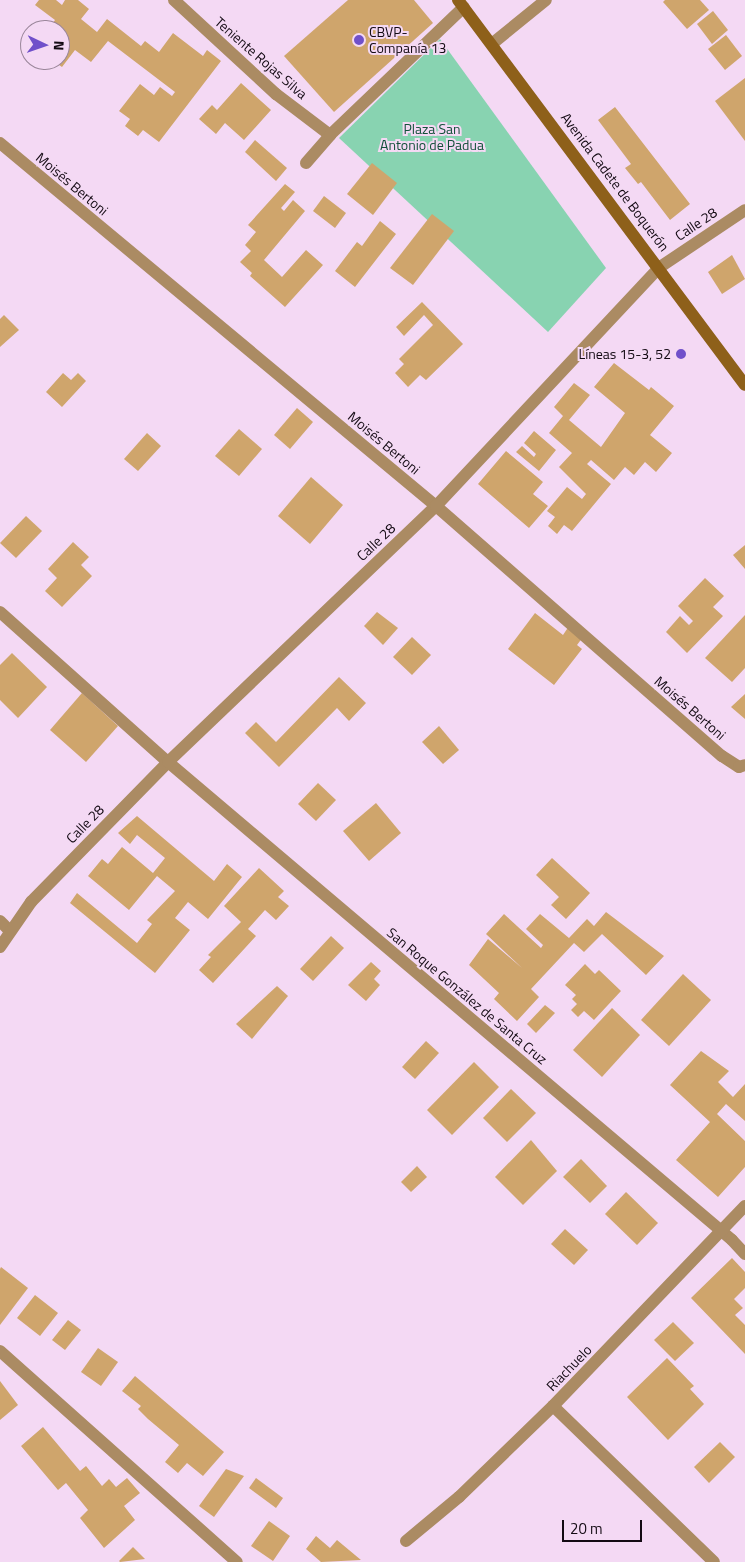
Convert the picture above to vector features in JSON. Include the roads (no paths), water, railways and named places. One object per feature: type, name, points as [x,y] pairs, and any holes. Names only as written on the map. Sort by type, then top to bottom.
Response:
[{"type":"main road","name":"Avenida Cadete de Boquerón","points":[[461,3],[660,267],[745,385]]},
{"type":"street","name":"Teniente Rojas Silva","points":[[174,0],[276,94],[330,135]]},
{"type":"street","points":[[493,43],[546,0]]},
{"type":"street","points":[[306,163],[330,135],[461,3]]},
{"type":"street","name":"Moisés Bertoni","points":[[0,143],[436,506],[722,756],[739,767],[745,765]]},
{"type":"street","name":"Calle 28","points":[[0,947],[4,926],[31,902],[168,762],[436,506],[660,267],[745,210]]},
{"type":"street","name":"San Roque González de Santa Cruz","points":[[0,612],[168,762],[720,1230],[745,1254]]},
{"type":"street","name":"Riachuelo","points":[[406,1541],[459,1497],[553,1406],[745,1206]]},
{"type":"street","points":[[0,1351],[237,1562]]},
{"type":"street","points":[[553,1406],[714,1562]]},
{"type":"place","name":"CBVP- Companía 13","points":[[359,40]]},
{"type":"place","name":"Líneas 15-3, 52","points":[[681,354]]},
{"type":"park label","name":"Plaza San Antonio de Padua","points":[[432,138]]}]
